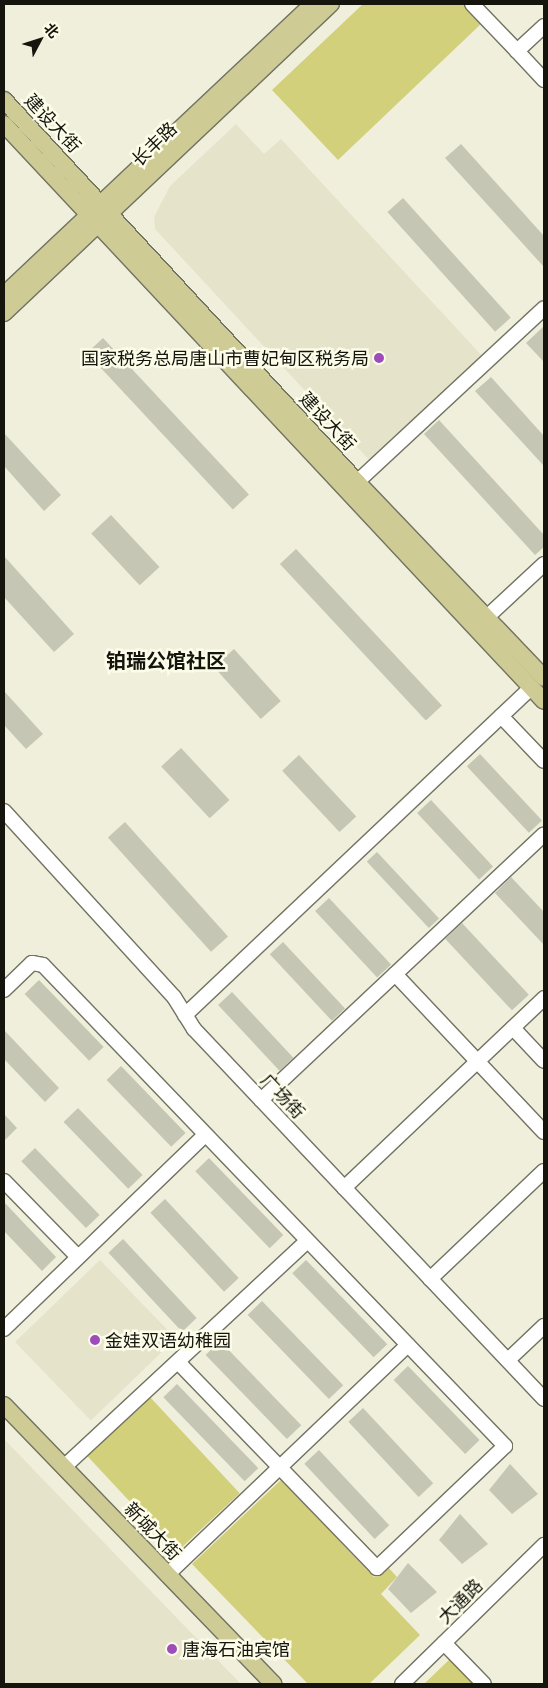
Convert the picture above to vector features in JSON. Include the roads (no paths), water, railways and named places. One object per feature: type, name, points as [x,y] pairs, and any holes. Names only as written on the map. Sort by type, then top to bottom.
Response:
[{"type":"main road","points":[[106,208],[312,4]]},
{"type":"main road","name":"长丰路","points":[[4,313],[106,208],[331,4]]},
{"type":"main road","name":"建设大街","points":[[4,100],[106,208],[357,482],[487,617],[538,683],[544,701]]},
{"type":"main road","name":"建设大街","points":[[4,124],[538,683]]},
{"type":"main road","points":[[4,295],[94,220]]},
{"type":"main road","name":"新城大街","points":[[4,1405],[273,1684]]},
{"type":"street","points":[[472,4],[544,80]]},
{"type":"street","points":[[517,51],[544,26]]},
{"type":"street","points":[[357,482],[544,308]]},
{"type":"street","points":[[487,617],[544,564]]},
{"type":"street","points":[[185,1015],[538,683]]},
{"type":"street","points":[[502,716],[544,761]]},
{"type":"street","name":"广场街","points":[[4,811],[174,997],[194,1030],[544,1399]]},
{"type":"street","points":[[261,1100],[544,834]]},
{"type":"street","points":[[4,990],[32,963],[43,965],[505,1446],[378,1568],[178,1362]]},
{"type":"street","points":[[395,974],[544,1132]]},
{"type":"street","points":[[344,1188],[544,998]]},
{"type":"street","points":[[513,1028],[544,1061]]},
{"type":"street","points":[[4,1329],[205,1135]]},
{"type":"street","points":[[430,1279],[544,1171]]},
{"type":"street","points":[[4,1181],[78,1257]]},
{"type":"street","points":[[64,1467],[307,1241]]},
{"type":"street","points":[[508,1360],[544,1326]]},
{"type":"street","points":[[167,1575],[408,1345]]},
{"type":"street","name":"大通路","points":[[402,1684],[544,1544]]},
{"type":"street","points":[[444,1643],[484,1684]]},
{"type":"place","name":"国家税务总局唐山市曹妃甸区税务局","points":[[379,358]]},
{"type":"place","name":"金娃双语幼稚园","points":[[95,1340]]},
{"type":"place","name":"唐海石油宾馆","points":[[172,1649]]},
{"type":"district","name":"铂瑞公馆社区","points":[[166,659]]}]
